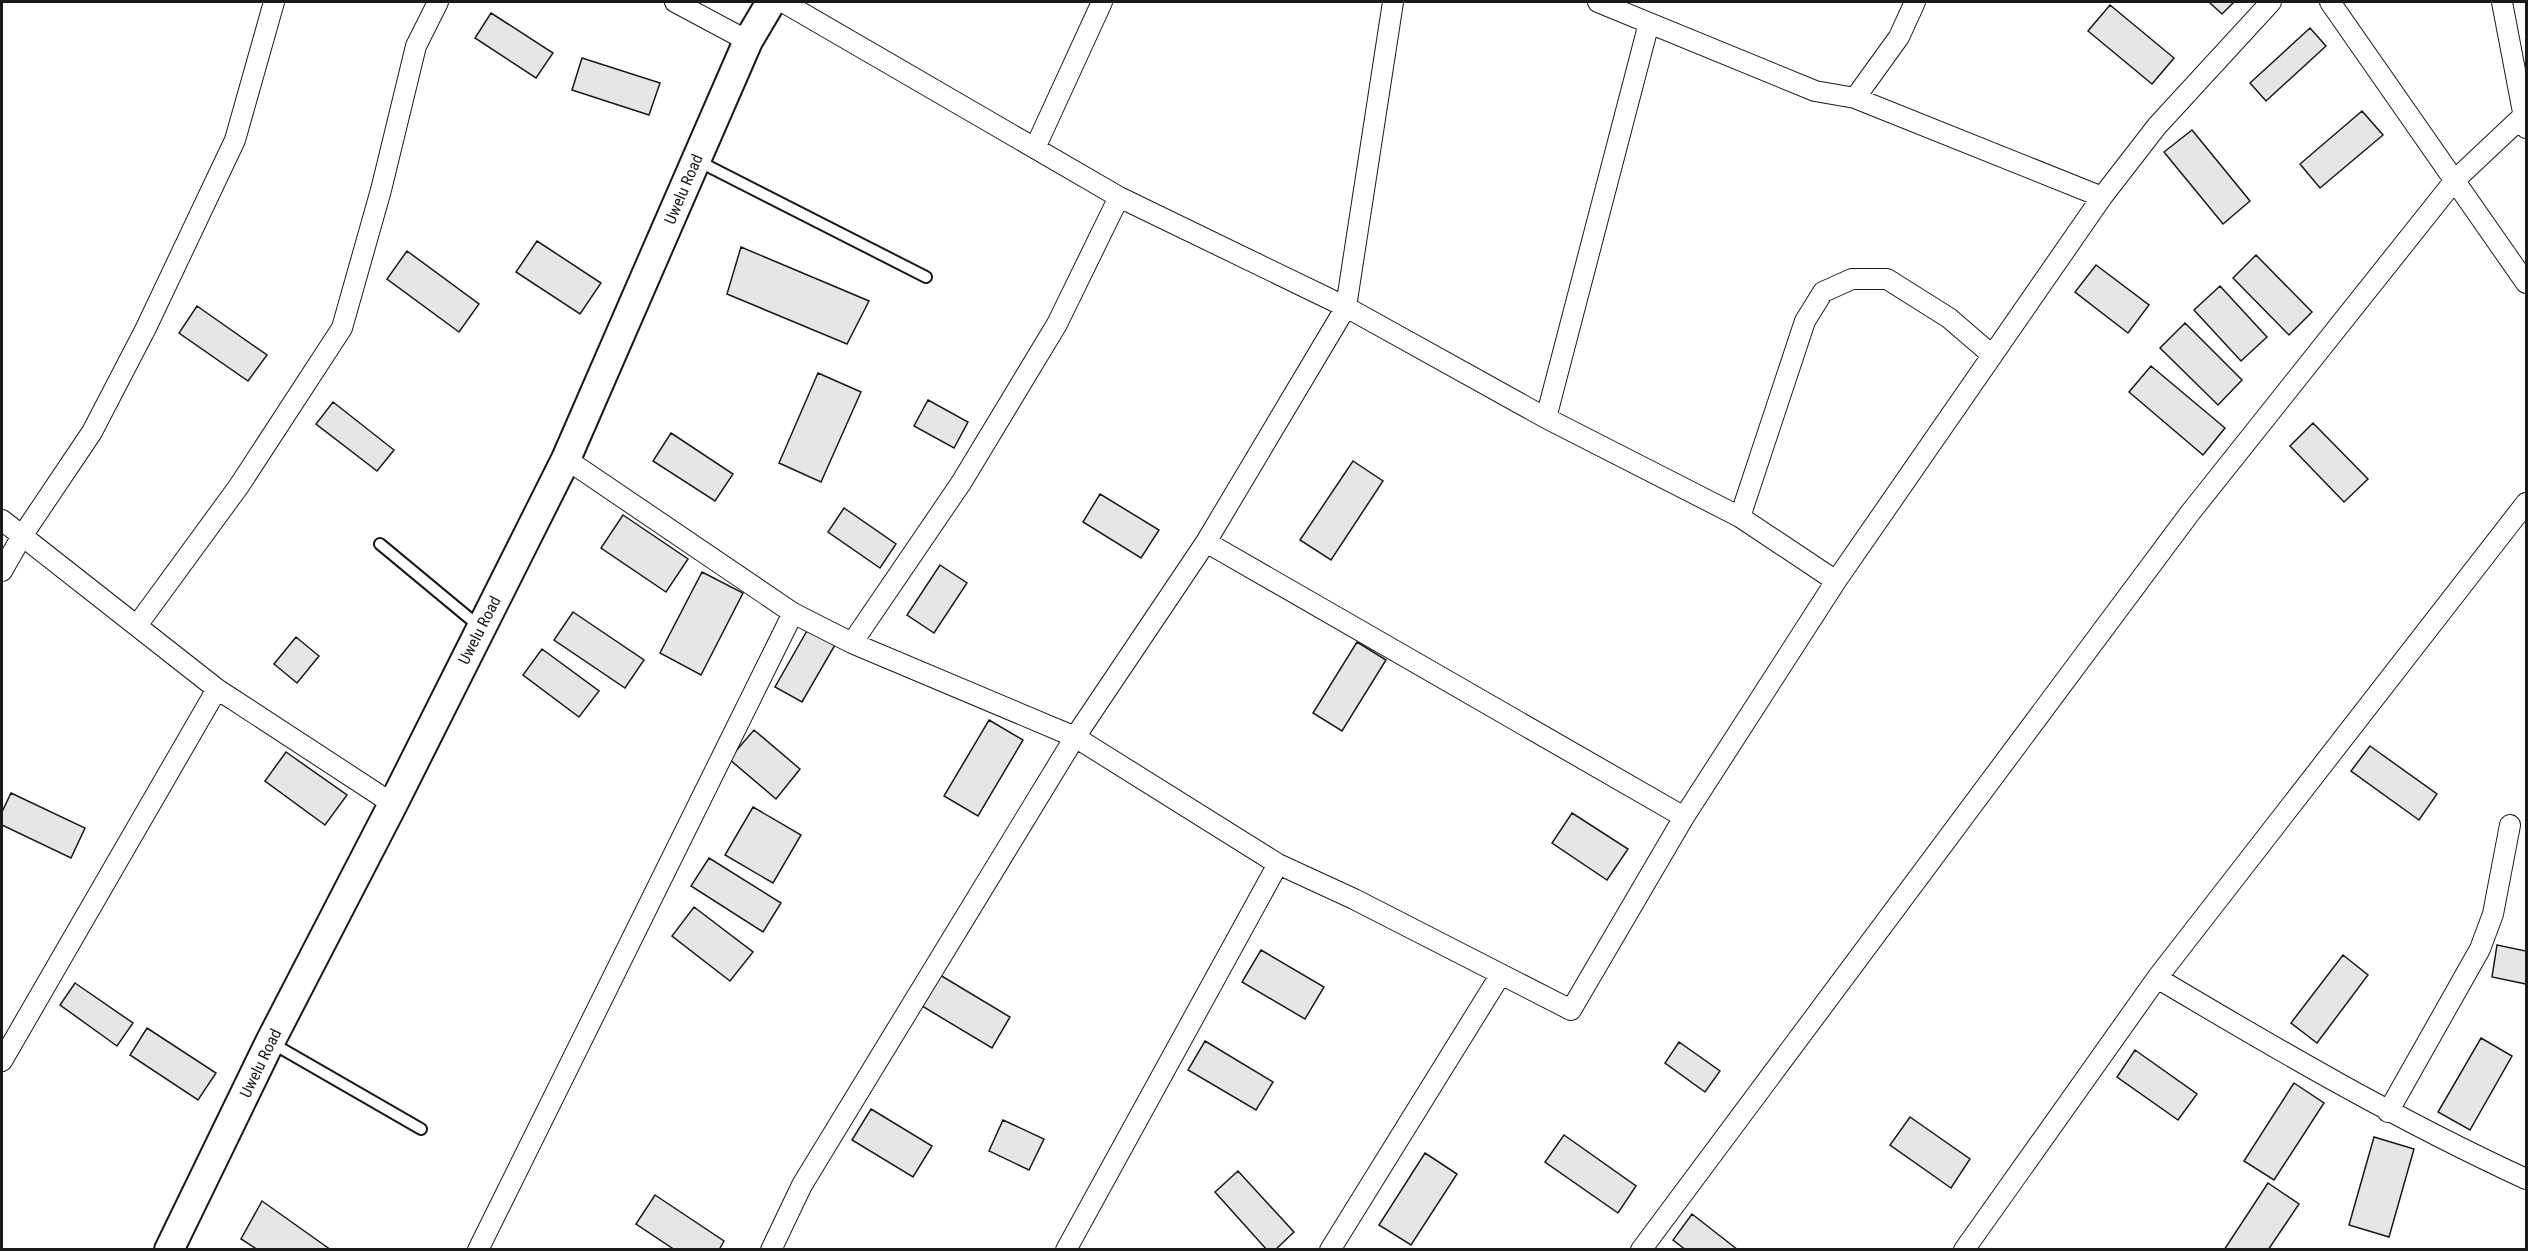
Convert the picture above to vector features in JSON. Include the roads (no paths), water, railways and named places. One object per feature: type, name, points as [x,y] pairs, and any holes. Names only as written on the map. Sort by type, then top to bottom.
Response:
[{"type":"street","points":[[2,571],[21,536],[92,432],[146,328],[235,140],[274,2]]},
{"type":"street","points":[[138,624],[239,486],[342,328],[381,190],[416,45],[438,2]]},
{"type":"street","points":[[675,2],[748,41]]},
{"type":"street","name":"Uwelu Road","points":[[169,1250],[270,1042],[393,804],[566,459],[748,41],[771,2]]},
{"type":"street","points":[[783,2],[1119,197],[1346,307],[1546,418],[1740,517],[1836,580]]},
{"type":"street","points":[[1035,148],[1102,2]]},
{"type":"street","points":[[771,1250],[802,1185],[1075,737],[1206,542],[1346,307],[1392,2]]},
{"type":"street","points":[[1598,2],[1626,7],[1649,23],[1815,91],[1855,98],[2102,197]]},
{"type":"street","points":[[1855,98],[1899,37],[1915,2]]},
{"type":"street","points":[[566,459],[793,613],[852,643],[1075,737],[1278,864],[1354,899],[1571,1010],[1684,817],[1836,580],[1992,355],[2102,197],[2157,126],[2271,2]]},
{"type":"street","points":[[2330,2],[2526,283]]},
{"type":"street","points":[[1641,1250],[2190,513],[2456,180],[2525,122],[2502,2]]},
{"type":"street","points":[[1546,418],[1649,23]]},
{"type":"street","points":[[852,643],[961,483],[1057,324],[1119,197]]},
{"type":"street","points":[[1740,517],[1805,321],[1823,292],[1852,279],[1887,279],[1949,318],[1992,355]]},
{"type":"street","points":[[1964,1250],[2157,978],[2526,503]]},
{"type":"street","points":[[2,520],[138,624],[217,689],[393,804]]},
{"type":"street","points":[[1206,542],[1684,817]]},
{"type":"street","points":[[478,1250],[793,613]]},
{"type":"street","points":[[2,1060],[217,689]]},
{"type":"street","points":[[2388,1112],[2480,950],[2493,914],[2510,825]]},
{"type":"street","points":[[1066,1250],[1278,864]]},
{"type":"street","points":[[1330,1250],[1501,974]]},
{"type":"street","points":[[2157,978],[2388,1112],[2526,1179]]},
{"type":"lane","points":[[695,160],[926,277]]},
{"type":"lane","points":[[380,544],[480,628]]},
{"type":"lane","points":[[270,1042],[421,1129]]}]
